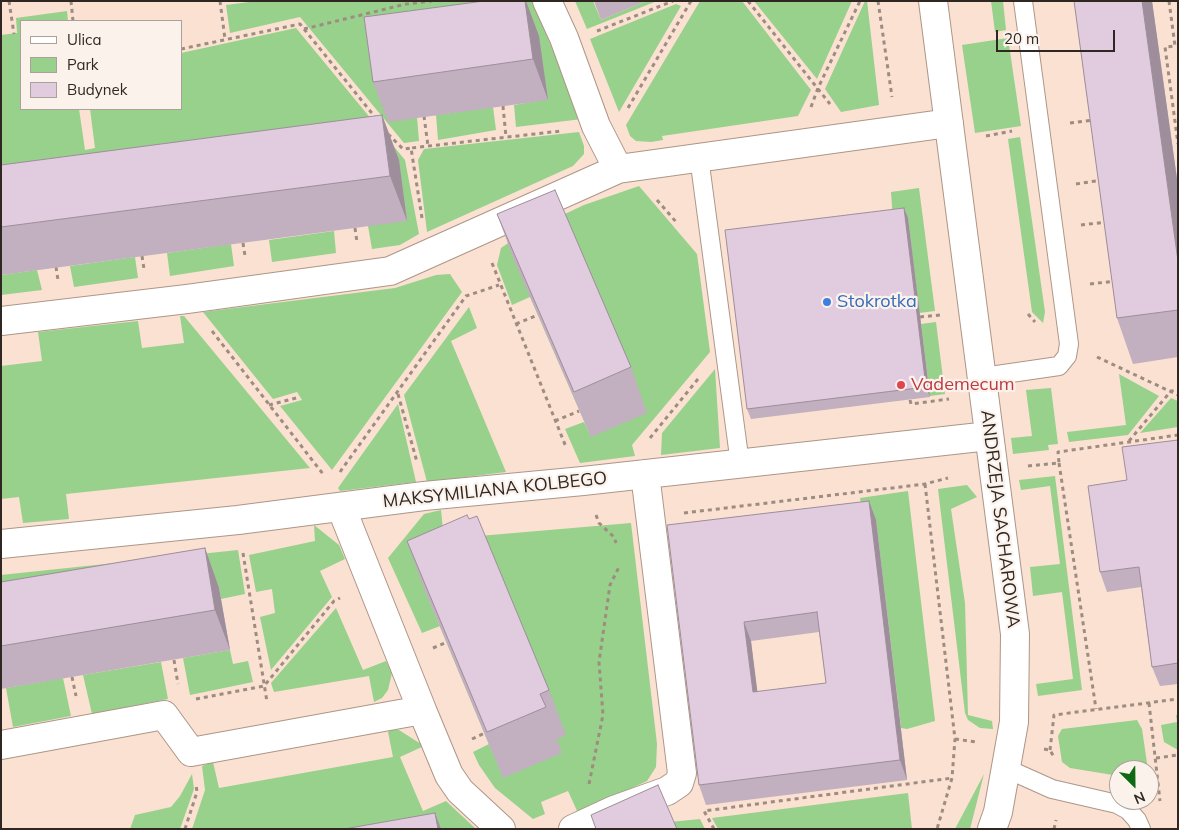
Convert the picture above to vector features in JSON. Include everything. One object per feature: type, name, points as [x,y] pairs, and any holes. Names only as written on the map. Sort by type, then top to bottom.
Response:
[{"type":"street","points":[[547,1],[564,38],[596,126],[618,169]]},
{"type":"street","name":"ANDRZEJA SACHAROWA","points":[[933,1],[1015,634],[1014,722],[998,812],[992,829]]},
{"type":"street","points":[[1,321],[187,299],[390,271],[618,169],[949,123]]},
{"type":"street","name":"MAKSYMILIANA KOLBEGO","points":[[1,544],[238,520],[345,499],[424,496],[583,481],[989,436]]},
{"type":"street","points":[[573,829],[614,810],[667,792],[679,782],[682,774],[644,474]]},
{"type":"street","points":[[345,499],[372,584],[449,775],[460,791],[501,829]]},
{"type":"street","points":[[1,745],[164,715],[191,752],[274,738],[427,722]]},
{"type":"lane","points":[[983,377],[1059,366],[1067,356],[1070,344],[1022,1]]},
{"type":"lane","points":[[699,157],[740,464]]},
{"type":"lane","points":[[1005,768],[1052,789],[1117,804],[1137,820],[1141,829]]},
{"type":"path","points":[[9,1],[14,34]]},
{"type":"path","points":[[71,1],[73,20]]},
{"type":"path","points":[[220,1],[226,39]]},
{"type":"path","points":[[304,29],[406,4],[432,1]]},
{"type":"path","points":[[592,34],[673,1]]},
{"type":"path","points":[[748,1],[855,136]]},
{"type":"path","points":[[799,144],[818,88],[860,1]]},
{"type":"path","points":[[878,1],[897,130]]},
{"type":"path","points":[[1169,1],[1175,46],[1165,48],[1178,144]]},
{"type":"path","points":[[182,49],[300,24],[379,122]]},
{"type":"path","points":[[503,106],[506,137]]},
{"type":"path","points":[[424,116],[428,146]]},
{"type":"path","points":[[385,130],[403,149],[596,126]]},
{"type":"path","points":[[411,148],[422,222]]},
{"type":"path","points":[[489,228],[498,243],[492,250],[491,261],[499,285],[575,469],[583,481],[599,522],[614,537],[617,545]]},
{"type":"path","points":[[187,299],[345,499],[466,296],[499,285]]},
{"type":"path","points":[[920,318],[941,316],[939,305]]},
{"type":"path","points":[[1028,314],[1038,327],[1178,395]]},
{"type":"path","points":[[516,324],[538,315]]},
{"type":"path","points":[[647,441],[711,362],[725,352]]},
{"type":"path","points":[[1129,442],[1171,391],[1178,390]]},
{"type":"path","points":[[910,400],[911,404],[952,399],[950,393]]},
{"type":"path","points":[[269,405],[300,397]]},
{"type":"path","points":[[556,421],[579,411]]},
{"type":"path","points":[[1096,710],[1058,452],[1178,435]]},
{"type":"path","points":[[650,516],[925,484],[963,473],[1060,463]]},
{"type":"path","points":[[925,484],[955,739],[952,778],[937,829]]},
{"type":"path","points":[[238,520],[274,738]]},
{"type":"path","points":[[587,793],[603,715],[598,662],[610,585],[623,560]]},
{"type":"path","points":[[191,700],[264,686],[334,601],[372,584]]},
{"type":"path","points":[[1050,750],[1054,715],[1178,699]]},
{"type":"path","points":[[1149,703],[1160,785]]},
{"type":"path","points":[[185,829],[198,792],[191,752]]},
{"type":"path","points":[[1156,758],[1178,755]]},
{"type":"path","points":[[714,829],[704,812],[952,778]]},
{"type":"green space","points":[[257,1],[532,1],[582,119],[516,127],[514,105],[548,99],[417,117],[419,141],[404,143],[300,17],[230,33],[226,5]]},
{"type":"green space","points":[[575,1],[593,1],[601,20],[646,1],[657,1],[587,29]]},
{"type":"green space","points":[[700,1],[742,1],[811,90],[798,116],[662,136],[663,140],[651,142],[636,141],[630,136],[626,125]]},
{"type":"green space","points":[[754,1],[852,1],[817,79]]},
{"type":"green space","points":[[865,1],[867,1],[879,105],[841,112],[825,89]]},
{"type":"green space","points":[[991,1],[1003,1],[1006,30],[995,32]]},
{"type":"green space","points":[[676,4],[681,6],[619,112],[590,39]]},
{"type":"green space","points":[[67,11],[68,20],[20,20],[20,110],[79,110],[85,150],[95,148],[90,110],[182,110],[182,53],[296,28],[405,160],[419,234],[400,245],[372,249],[368,226],[1,213],[1,35],[17,33],[16,18]]},
{"type":"green space","points":[[1008,38],[1021,126],[975,133],[962,45]]},
{"type":"green space","points":[[493,107],[496,130],[438,140],[436,115]]},
{"type":"green space","points":[[579,132],[584,146],[584,154],[573,166],[427,232],[418,160],[424,149]]},
{"type":"green space","points":[[1020,137],[1045,312],[1043,323],[1032,312],[1008,139]]},
{"type":"green space","points":[[639,186],[697,254],[710,352],[632,445],[635,456],[580,463],[565,429],[584,422],[591,437],[530,297],[512,305],[497,265],[501,248],[520,235],[584,205]]},
{"type":"green space","points":[[919,188],[935,311],[919,313],[908,219],[893,220],[891,192]]},
{"type":"green space","points":[[334,231],[336,253],[272,262],[269,240]]},
{"type":"green space","points":[[231,244],[234,266],[170,276],[167,253]]},
{"type":"green space","points":[[135,257],[138,278],[74,287],[70,266]]},
{"type":"green space","points":[[37,270],[42,290],[1,295],[1,275]]},
{"type":"green space","points":[[450,274],[462,292],[332,470],[280,406],[302,400],[297,392],[273,399],[203,312],[395,288],[436,275]]},
{"type":"green space","points":[[469,307],[477,328],[451,341],[506,472],[427,482],[404,395]]},
{"type":"green space","points":[[180,316],[184,316],[310,468],[66,494],[69,519],[23,523],[19,497],[1,499],[1,366],[42,361],[38,332],[138,321],[142,348],[184,343]]},
{"type":"green space","points":[[936,322],[945,394],[930,396],[921,324]]},
{"type":"green space","points":[[715,369],[720,448],[661,455],[662,433]]},
{"type":"green space","points":[[1119,374],[1159,396],[1128,435],[1069,442],[1067,432],[1126,425]]},
{"type":"green space","points":[[1051,388],[1058,444],[1048,445],[1049,450],[1013,454],[1011,438],[1032,436],[1026,390]]},
{"type":"green space","points":[[1171,398],[1178,401],[1178,427],[1140,433]]},
{"type":"green space","points":[[398,404],[416,482],[340,491],[338,488]]},
{"type":"green space","points":[[1055,476],[1082,690],[1038,696],[1036,684],[1073,679],[1062,592],[1033,596],[1030,567],[1060,564],[1050,486],[1021,490],[1019,480]]},
{"type":"green space","points":[[967,485],[977,497],[951,509],[965,603],[968,715],[992,721],[993,729],[980,728],[968,720],[965,713],[938,489]]},
{"type":"green space","points":[[908,491],[935,721],[907,729],[901,728],[876,521],[864,522],[860,498]]},
{"type":"green space","points":[[441,510],[444,539],[631,523],[657,744],[656,767],[647,781],[578,813],[568,791],[541,802],[545,814],[533,819],[495,788],[479,765],[473,752],[489,744],[440,626],[422,633],[388,558],[424,514]]},
{"type":"green space","points":[[314,525],[339,545],[345,559],[320,571],[332,597],[271,670],[260,617],[275,613],[272,589],[256,592],[249,555],[315,541]]},
{"type":"green space","points":[[238,550],[245,594],[221,599],[219,588],[1,625],[1,575]]},
{"type":"green space","points":[[336,608],[363,670],[386,661],[392,673],[388,690],[382,698],[374,702],[369,676],[274,692],[271,683]]},
{"type":"green space","points":[[230,650],[233,664],[248,661],[253,682],[190,695],[183,658]]},
{"type":"green space","points":[[161,662],[168,699],[92,714],[83,675]]},
{"type":"green space","points":[[63,678],[71,716],[13,727],[6,688]]},
{"type":"green space","points":[[1176,715],[1178,715],[1178,750],[1164,742],[1161,725],[1177,722]]},
{"type":"green space","points":[[1137,720],[1142,729],[1147,760],[1109,760],[1109,774],[1070,768],[1062,762],[1058,736],[1062,729]]},
{"type":"green space","points":[[391,729],[399,730],[424,746],[400,757],[423,811],[446,801],[476,829],[192,829],[205,790],[202,766],[213,762],[219,788],[393,757],[388,732]]},
{"type":"green space","points":[[192,774],[194,789],[180,829],[130,829],[135,815],[171,807],[180,796]]},
{"type":"green space","points":[[984,774],[970,829],[955,829]]},
{"type":"green space","points":[[908,793],[912,829],[718,829],[712,818]]},
{"type":"green space","points":[[700,819],[705,829],[628,829],[660,823]]},
{"type":"building","points":[[484,1],[525,1],[533,59],[373,82],[364,17]]},
{"type":"building","points":[[1074,1],[1142,1],[1178,261],[1178,310],[1117,318]]},
{"type":"building","points":[[382,115],[390,176],[1,227],[1,165]]},
{"type":"building","points":[[555,190],[631,367],[574,392],[497,214]]},
{"type":"building","points":[[904,208],[926,387],[747,409],[725,230]]},
{"type":"building","points":[[1178,440],[1178,663],[1152,667],[1139,567],[1100,572],[1088,486],[1127,480],[1122,447]]},
{"type":"building","points":[[869,501],[900,760],[699,785],[667,525]],"holes":[[[817,612],[826,683],[753,692],[744,622]]]},
{"type":"building","points":[[467,515],[469,519],[477,516],[549,690],[540,694],[546,707],[487,732],[407,541]]},
{"type":"building","points":[[205,548],[215,610],[1,646],[1,582]]},
{"type":"building","points":[[658,785],[677,829],[596,829],[591,815]]},
{"type":"building","points":[[435,813],[438,829],[344,829]]},
{"type":"place","name":"Stokrotka","points":[[827,302]]},
{"type":"place","name":"Vademecum","points":[[901,385]]}]
